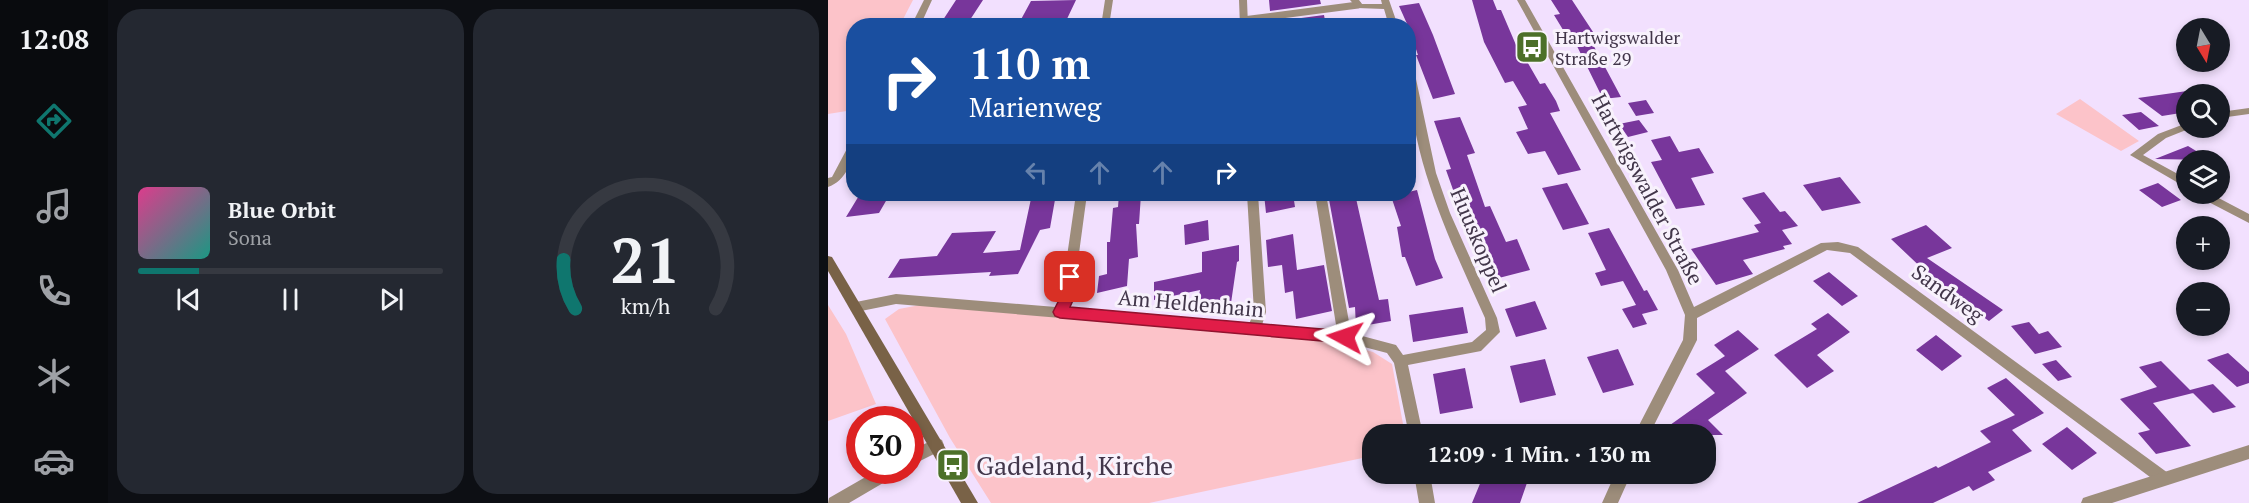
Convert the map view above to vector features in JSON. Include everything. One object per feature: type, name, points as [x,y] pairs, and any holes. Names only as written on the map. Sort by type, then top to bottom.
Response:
[{"type":"main road","points":[[828,260],[970,503]]},
{"type":"street","points":[[919,18],[928,0]]},
{"type":"street","points":[[1106,18],[1109,0]]},
{"type":"street","points":[[1243,0],[1244,18]]},
{"type":"street","name":"Hartwigswalder Straße","points":[[1521,0],[1672,270],[1690,315],[1690,340],[1647,424]]},
{"type":"street","points":[[1356,2],[1385,3],[1391,18]]},
{"type":"street","name":"Huuskoppel","points":[[1400,361],[1476,347],[1493,332],[1491,318],[1444,213],[1431,173],[1416,103]]},
{"type":"street","points":[[2230,114],[2249,111]]},
{"type":"street","points":[[2176,130],[2162,136],[2135,155],[2176,178]]},
{"type":"street","points":[[828,183],[836,179],[846,160]]},
{"type":"street","points":[[1060,312],[1067,298],[1081,201]]},
{"type":"street","points":[[1253,201],[1260,312],[1253,330]]},
{"type":"street","points":[[1322,201],[1345,337]]},
{"type":"street","points":[[2221,204],[2249,219]]},
{"type":"street","name":"Sandweg","points":[[1690,315],[1825,246],[1854,250],[2163,478]]},
{"type":"street","name":"Am Heldenhain","points":[[856,307],[896,299],[1345,337],[1391,349],[1400,361]]},
{"type":"street","points":[[1400,361],[1414,424]]},
{"type":"street","points":[[924,452],[937,445]]},
{"type":"street","points":[[2089,503],[2249,452]]},
{"type":"street","points":[[835,503],[868,484]]},
{"type":"street","points":[[1424,484],[1427,503]]},
{"type":"street","points":[[1610,503],[1619,484]]},
{"type":"lane","points":[[1271,18],[1356,2]]},
{"type":"shaded area","points":[[828,0],[913,0],[904,18],[846,18],[846,111],[828,114]]},
{"type":"shaded area","points":[[2080,99],[2139,141],[2121,151],[2056,114]]},
{"type":"shaded area","points":[[828,305],[846,334],[876,404],[846,406],[846,415],[828,421]]},
{"type":"shaded area","points":[[920,305],[1336,342],[1373,352],[1392,364],[1403,424],[1362,424],[1362,458],[1149,503],[991,503],[950,438],[885,319],[899,309]]},
{"type":"building","points":[[956,0],[983,0],[971,18],[944,18]]},
{"type":"building","points":[[1076,0],[1067,18],[1022,18],[1031,1]]},
{"type":"building","points":[[1269,0],[1320,0],[1321,4],[1270,11]]},
{"type":"building","points":[[1472,0],[1493,0],[1497,10],[1501,10],[1519,52],[1521,51],[1540,84],[1545,83],[1556,101],[1560,111],[1550,113],[1581,170],[1558,175],[1545,151],[1528,154],[1516,132],[1528,129],[1518,107],[1527,105],[1513,81],[1505,83],[1484,42]]},
{"type":"building","points":[[1551,0],[1572,0],[1597,38],[1590,39],[1621,97],[1603,99],[1575,42],[1571,43],[1554,15],[1560,14]]},
{"type":"building","points":[[1419,3],[1455,94],[1433,99],[1416,55],[1418,55],[1416,18],[1404,18],[1399,6]]},
{"type":"building","points":[[1324,15],[1325,18],[1301,18]]},
{"type":"building","points":[[2176,93],[2176,114],[2162,116],[2138,98]]},
{"type":"building","points":[[1646,100],[1654,113],[1636,116],[1628,103]]},
{"type":"building","points":[[2141,112],[2159,126],[2139,130],[2122,115]]},
{"type":"building","points":[[1460,117],[1475,153],[1467,155],[1485,207],[1490,206],[1506,242],[1517,239],[1530,270],[1491,280],[1471,228],[1467,229],[1446,170],[1451,169],[1434,121]]},
{"type":"building","points":[[1639,120],[1648,132],[1628,137],[1619,124]]},
{"type":"building","points":[[1670,136],[1679,152],[1699,148],[1714,173],[1691,178],[1705,205],[1676,209],[1651,162],[1662,160],[1651,140]]},
{"type":"building","points":[[2188,146],[2195,150],[2178,150]]},
{"type":"building","points":[[2176,151],[2176,159],[2155,159]]},
{"type":"building","points":[[1840,177],[1861,203],[1822,211],[1803,185]]},
{"type":"building","points":[[1567,183],[1589,224],[1563,230],[1542,188]]},
{"type":"building","points":[[2158,183],[2176,196],[2176,202],[2162,207],[2139,190]]},
{"type":"building","points":[[1416,190],[1435,259],[1443,278],[1416,286],[1405,257],[1402,257],[1397,227],[1401,226],[1393,201],[1416,201]]},
{"type":"building","points":[[1764,192],[1780,212],[1785,211],[1798,226],[1782,230],[1792,244],[1783,246],[1785,249],[1743,260],[1753,274],[1716,285],[1691,249],[1759,232],[1754,225],[1761,223],[1742,198]]},
{"type":"building","points":[[856,201],[886,201],[879,213],[846,217]]},
{"type":"building","points":[[1030,201],[1055,201],[1050,228],[1040,230],[1018,274],[989,276],[991,272],[888,278],[900,259],[937,256],[952,233],[996,231],[983,253],[1020,250]]},
{"type":"building","points":[[1118,201],[1141,201],[1139,224],[1136,224],[1138,257],[1129,259],[1127,286],[1097,293],[1099,276],[1107,274],[1107,242],[1110,242],[1113,208],[1118,207]]},
{"type":"building","points":[[1265,201],[1294,201],[1295,207],[1266,213]]},
{"type":"building","points":[[1329,201],[1357,201],[1379,300],[1388,299],[1391,321],[1356,327],[1355,307],[1349,308]]},
{"type":"building","points":[[1208,220],[1209,240],[1185,245],[1184,225]]},
{"type":"building","points":[[1926,225],[1952,248],[1927,258],[2003,310],[1989,321],[1926,277],[1929,275],[1891,239]]},
{"type":"building","points":[[1609,228],[1644,291],[1647,290],[1658,310],[1642,314],[1647,324],[1633,328],[1622,309],[1636,305],[1623,281],[1601,286],[1595,273],[1606,270],[1588,233]]},
{"type":"building","points":[[1293,234],[1297,270],[1324,265],[1332,311],[1296,319],[1293,291],[1285,293],[1282,265],[1268,267],[1266,240]]},
{"type":"building","points":[[1239,245],[1239,261],[1231,303],[1197,307],[1200,290],[1154,300],[1154,282],[1202,272],[1202,252]]},
{"type":"building","points":[[1829,272],[1858,296],[1842,306],[1813,281]]},
{"type":"building","points":[[1535,301],[1547,329],[1516,337],[1505,309]]},
{"type":"building","points":[[1463,307],[1468,333],[1413,342],[1409,315]]},
{"type":"building","points":[[1828,313],[1850,332],[1817,355],[1834,371],[1807,388],[1774,355],[1817,329],[1811,324]]},
{"type":"building","points":[[2029,322],[2039,334],[2048,331],[2062,347],[2035,354],[2011,326]]},
{"type":"building","points":[[1738,330],[1759,349],[1725,371],[1747,393],[1708,420],[1712,424],[1671,424],[1715,393],[1696,374],[1725,356],[1714,345]]},
{"type":"building","points":[[1936,335],[1962,356],[1942,371],[1916,350]]},
{"type":"building","points":[[1618,349],[1634,385],[1603,393],[1587,357]]},
{"type":"building","points":[[2228,353],[2249,372],[2249,383],[2237,387],[2207,360]]},
{"type":"building","points":[[1545,359],[1556,395],[1520,403],[1510,366]]},
{"type":"building","points":[[2056,360],[2072,377],[2058,381],[2042,364]]},
{"type":"building","points":[[2161,361],[2193,393],[2153,403],[2191,446],[2156,454],[2138,433],[2150,430],[2120,399],[2157,387],[2139,367]]},
{"type":"building","points":[[1465,368],[1473,408],[1440,414],[1433,374]]},
{"type":"building","points":[[2006,378],[2044,413],[2012,430],[2032,451],[1988,472],[1995,480],[1973,491],[1969,486],[1933,503],[1857,503],[1991,442],[1980,431],[2015,415],[1987,388]]},
{"type":"building","points":[[2213,384],[2236,407],[2213,413],[2190,390]]},
{"type":"building","points":[[2067,427],[2097,453],[2072,470],[2042,444]]},
{"type":"building","points":[[1716,428],[1723,435],[1716,435]]},
{"type":"building","points":[[1480,484],[1527,484],[1520,503],[1472,503]]},
{"type":"place","name":"Hartwigswalder Straße 29","points":[[1532,47]]},
{"type":"place","name":"Gadeland, Kirche","points":[[953,465]]},
{"type":"route","points":[[1070,277],[1067,298],[1060,312],[1345,337]]}]
